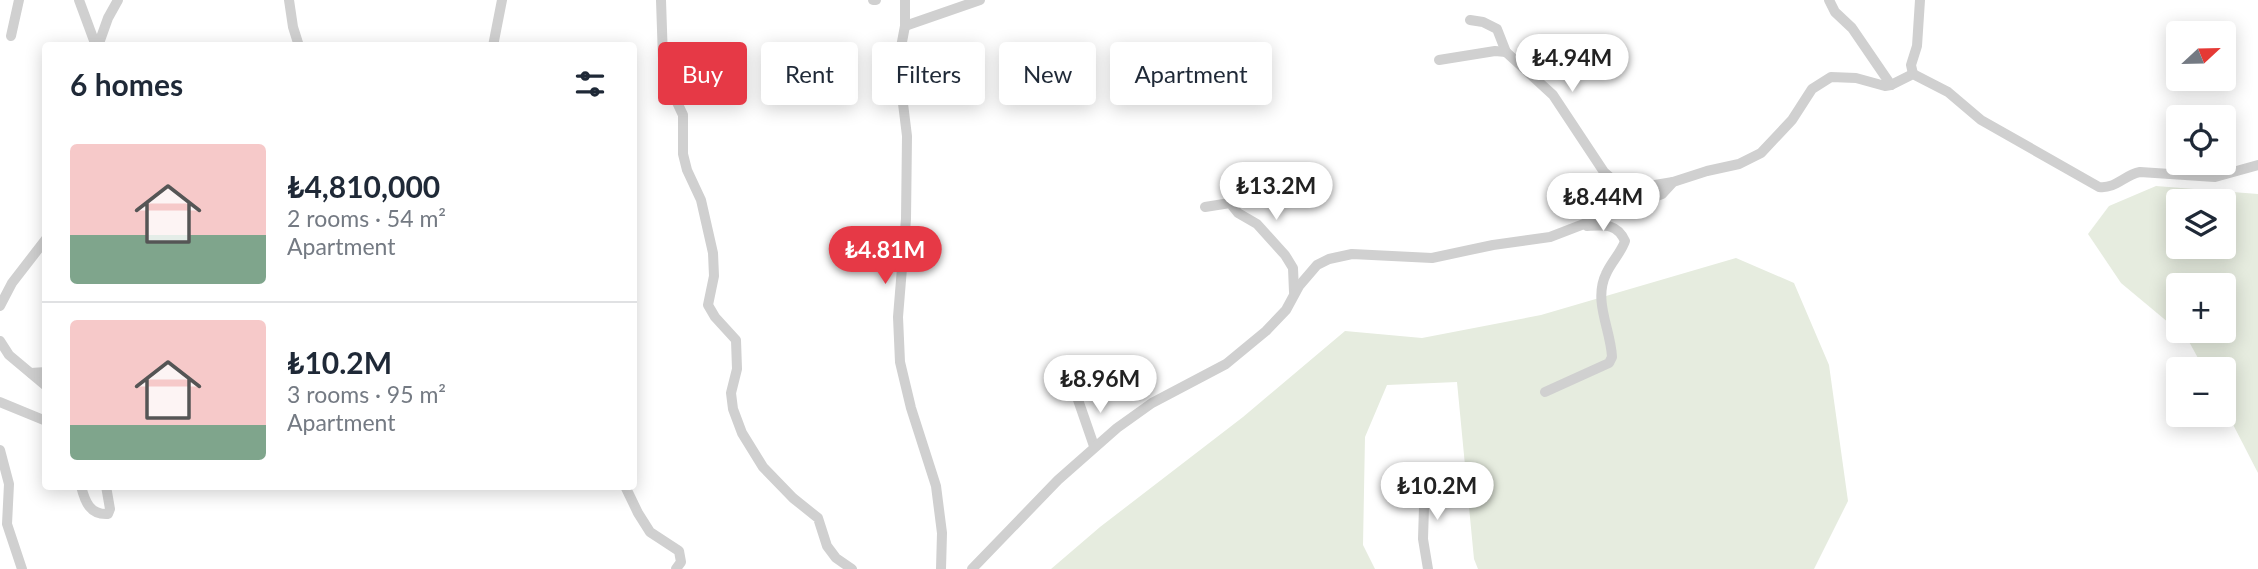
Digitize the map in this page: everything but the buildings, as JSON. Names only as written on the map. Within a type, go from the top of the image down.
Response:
[{"type":"street","points":[[11,36],[19,0]]},
{"type":"street","points":[[79,0],[95,42]]},
{"type":"street","points":[[99,42],[118,0]]},
{"type":"street","points":[[289,0],[298,42]]},
{"type":"street","points":[[494,42],[502,0]]},
{"type":"street","points":[[661,0],[666,79],[683,115],[683,154],[687,170],[701,200],[713,253],[709,305],[715,317],[736,340],[737,369],[731,393],[733,410],[742,433],[763,467],[793,498],[818,518],[827,546],[836,558],[852,569]]},
{"type":"street","points":[[905,0],[905,26],[898,63],[907,136],[906,219],[898,317],[900,362],[911,408],[936,486],[942,533],[941,569]]},
{"type":"street","points":[[905,26],[980,0]]},
{"type":"street","points":[[1829,0],[1835,12],[1852,28],[1891,85]]},
{"type":"street","points":[[1913,74],[1911,65],[1917,46],[1920,0]]},
{"type":"street","points":[[1470,20],[1483,22],[1497,29],[1506,52],[1553,95],[1604,172],[1620,186],[1637,188],[1673,182],[1739,164],[1761,153],[1792,120],[1812,89],[1831,77],[1856,78],[1885,86],[1913,74]]},
{"type":"street","points":[[1439,60],[1495,51],[1506,52]]},
{"type":"street","points":[[1913,74],[1948,92],[1981,120],[2099,187],[2114,186],[2129,175],[2140,172],[2215,177],[2258,165]]},
{"type":"street","points":[[972,569],[1094,446],[1152,403],[1226,364],[1266,331],[1294,299],[1299,286],[1317,265],[1352,254],[1432,258],[1493,245],[1550,237],[1662,194],[1673,182]]},
{"type":"street","points":[[1205,206],[1230,203],[1238,213],[1257,224],[1293,268],[1294,299]]},
{"type":"street","points":[[1545,391],[1609,363],[1612,357],[1601,290],[1605,275],[1625,240],[1618,229],[1608,225],[1579,227]]},
{"type":"street","points":[[0,306],[12,283],[42,244]]},
{"type":"street","points":[[0,341],[9,355],[42,383]]},
{"type":"street","points":[[31,373],[42,372]]},
{"type":"street","points":[[1076,394],[1094,446]]},
{"type":"street","points":[[0,402],[42,419]]},
{"type":"street","points":[[0,450],[9,484],[7,524],[22,569]]},
{"type":"street","points":[[1423,472],[1419,486],[1424,507],[1423,539],[1428,569]]},
{"type":"street","points":[[82,490],[92,511],[107,514],[110,509],[107,490]]},
{"type":"street","points":[[627,490],[650,532],[679,551],[681,562],[676,569]]},
{"type":"shaded area","points":[[2156,186],[2194,189],[2166,189],[2166,259],[2236,259],[2236,192],[2258,194],[2258,473],[2234,427],[2236,357],[2197,357],[2190,343],[2236,343],[2236,273],[2166,273],[2166,320],[2121,283],[2088,234],[2109,206]]},
{"type":"shaded area","points":[[1736,258],[1794,283],[1829,365],[1848,501],[1814,569],[1478,569],[1474,559],[1457,382],[1387,385],[1365,437],[1363,545],[1375,569],[1051,569],[1100,527],[1243,417],[1345,331],[1422,338],[1541,315]]}]
